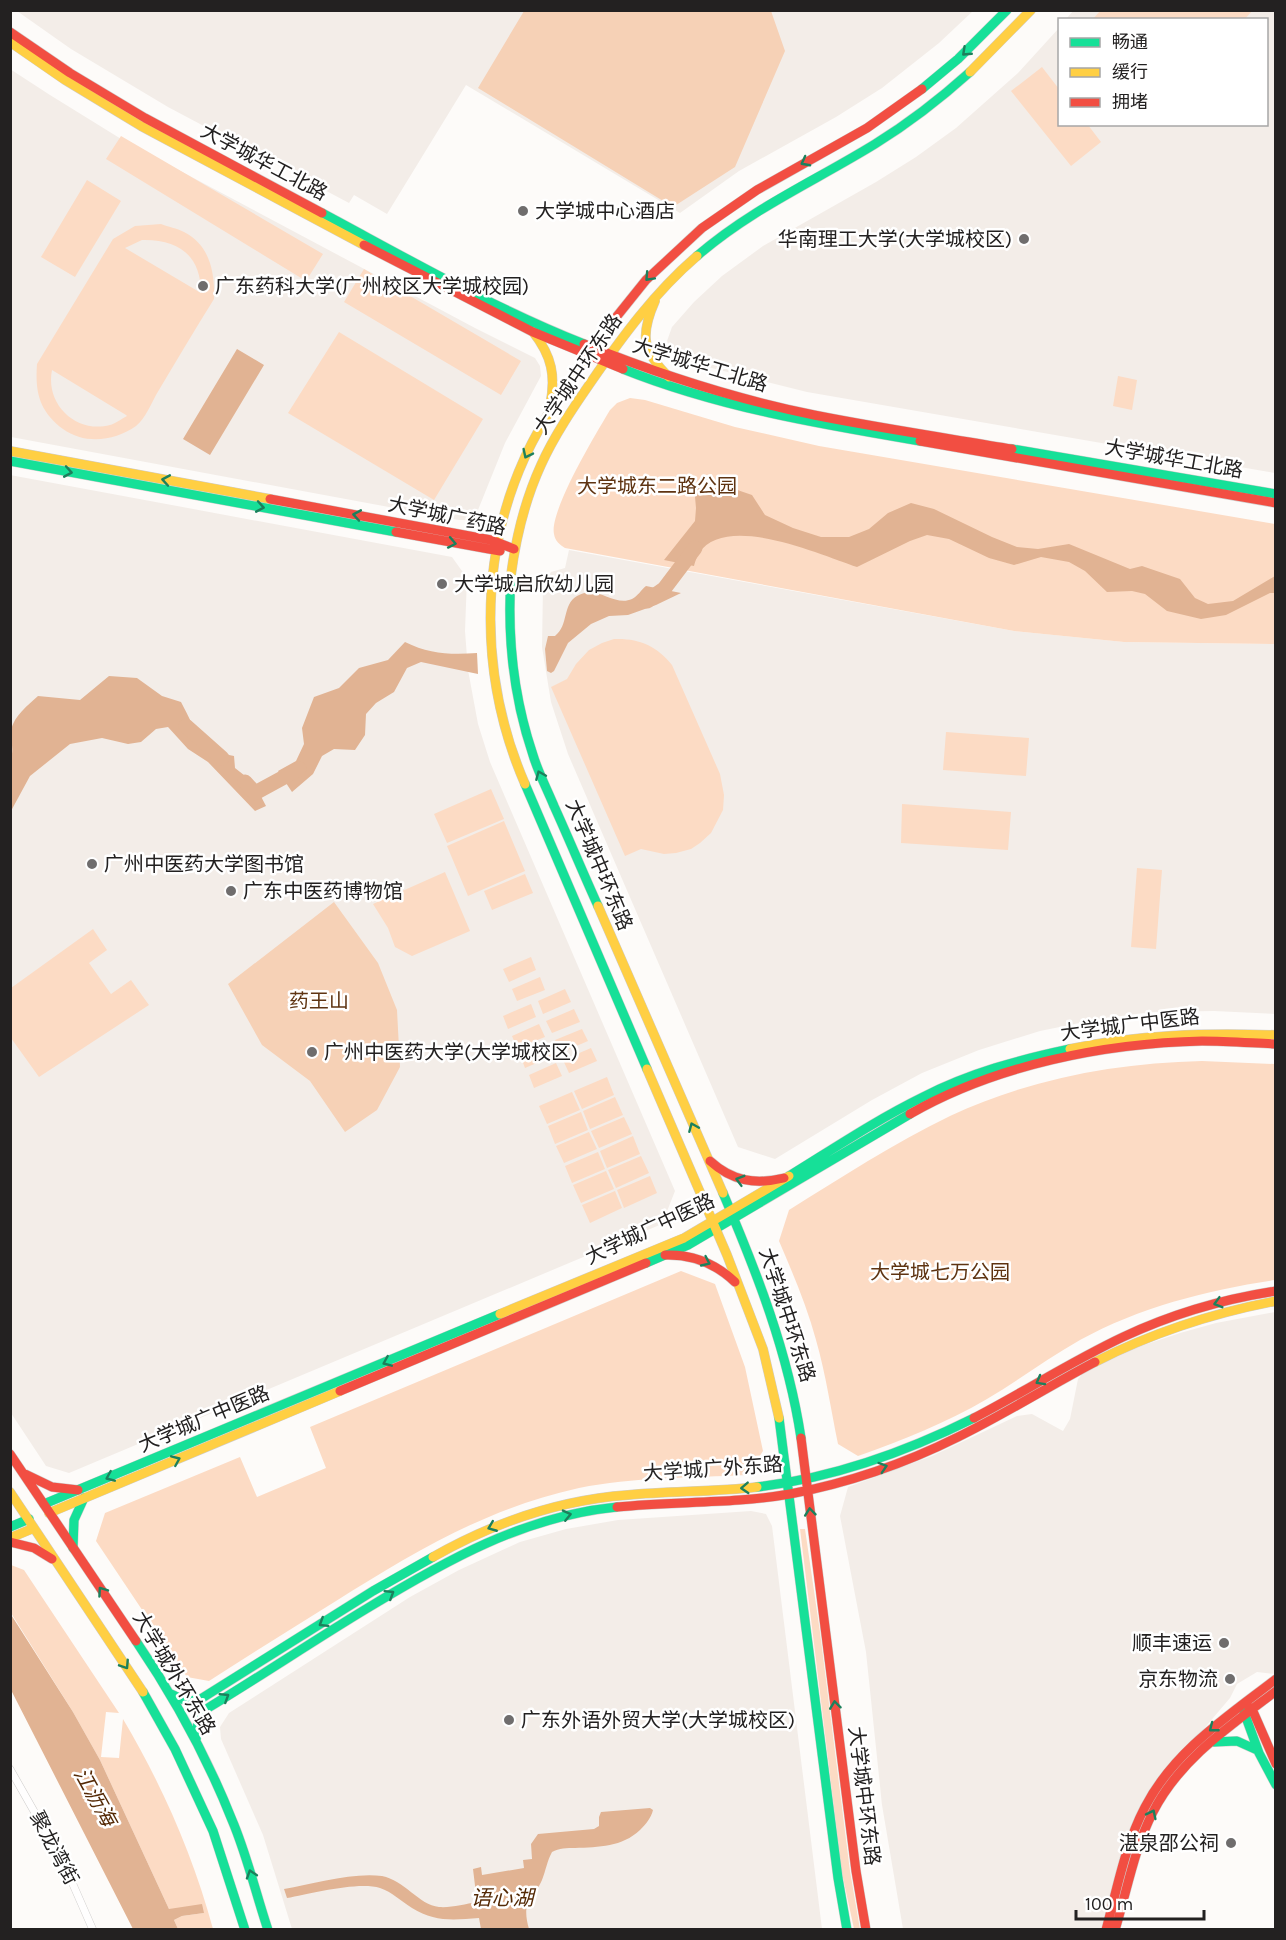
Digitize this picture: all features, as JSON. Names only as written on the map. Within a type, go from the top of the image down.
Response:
[{"type":"main road","name":"大学城中环东路","points":[[847,1929],[838,1878],[790,1494],[778,1413],[768,1367],[740,1287],[517,766],[500,708],[492,662],[490,609],[497,546],[518,475],[549,414],[619,311],[679,247],[709,222],[759,188],[856,134],[907,101],[956,61],[1007,10]]},
{"type":"main road","name":"大学城中环东路","points":[[866,1929],[856,1871],[807,1479],[797,1410],[782,1345],[759,1279],[528,742],[516,698],[508,638],[508,600],[514,549],[527,503],[543,461],[564,423],[607,359],[660,291],[698,254],[751,214],[874,144],[924,110],[981,63],[1030,10]]},
{"type":"main road","name":"大学城华工北路","points":[[10,32],[70,73],[160,127],[490,303],[589,352]]},
{"type":"main road","name":"大学城华工北路","points":[[10,42],[65,80],[141,126],[460,296],[533,332],[715,399],[813,423],[1275,503]]},
{"type":"main road","points":[[660,291],[646,324],[645,343],[653,361],[669,376]]},
{"type":"main road","points":[[533,332],[548,351],[554,368],[549,414]]},
{"type":"main road","name":"大学城华工北路","points":[[607,359],[732,395],[833,418],[1275,494]]},
{"type":"main road","name":"大学城广药路","points":[[10,451],[497,546]]},
{"type":"main road","name":"大学城广药路","points":[[10,461],[514,549]]},
{"type":"main road","name":"大学城广中医路","points":[[732,1215],[784,1178],[922,1097],[1013,1061],[1083,1045],[1141,1037],[1204,1033],[1275,1035]]},
{"type":"main road","name":"大学城广中医路","points":[[81,1494],[665,1256],[732,1215],[925,1105],[1006,1072],[1084,1054],[1142,1046],[1204,1041],[1275,1044]]},
{"type":"main road","points":[[704,1154],[719,1170],[739,1180],[762,1183],[784,1178]]},
{"type":"main road","name":"大学城广中医路","points":[[46,1509],[714,1226]]},
{"type":"main road","points":[[665,1256],[689,1256],[705,1260],[720,1269],[740,1287]]},
{"type":"main road","name":"大学城广外东路","points":[[169,1693],[186,1701],[199,1700],[419,1564],[463,1540],[508,1520],[556,1506],[599,1497],[649,1492],[751,1488],[807,1479],[876,1459],[932,1439],[1105,1346],[1159,1323],[1227,1300],[1275,1291]]},
{"type":"main road","name":"大学城广外东路","points":[[196,1743],[198,1721],[208,1708],[409,1583],[489,1540],[534,1524],[601,1508],[650,1503],[752,1499],[808,1490],[889,1465],[957,1438],[1102,1358],[1156,1334],[1204,1317],[1275,1301]]},
{"type":"main road","name":"大学城外环东路","points":[[10,1454],[169,1693],[233,1821],[268,1929]]},
{"type":"main road","points":[[22,1471],[35,1480],[52,1487],[81,1494],[73,1525],[74,1551]]},
{"type":"main road","name":"大学城外环东路","points":[[10,1492],[142,1690],[175,1749],[213,1831],[245,1929]]},
{"type":"main road","points":[[10,1527],[28,1520]]},
{"type":"main road","points":[[10,1538],[34,1528]]},
{"type":"main road","points":[[10,1542],[34,1548],[58,1563]]},
{"type":"main road","points":[[1115,1929],[1143,1834],[1153,1810],[1176,1776],[1209,1744],[1244,1716],[1248,1707],[1275,1679]]},
{"type":"main road","points":[[1106,1929],[1134,1831],[1154,1790],[1190,1748],[1275,1691]]},
{"type":"main road","points":[[1248,1707],[1275,1764]]},
{"type":"main road","points":[[1244,1716],[1275,1785]]},
{"type":"main road","points":[[1209,1744],[1222,1740],[1238,1741],[1253,1747],[1259,1753]]},
{"type":"street","name":"聚龙湾街","points":[[10,1770],[60,1855],[93,1929]]},
{"type":"shaded area","name":"华南理工大学(大学城校区)","points":[[1074,10],[1275,11],[1275,473],[807,392],[704,366],[672,353],[667,341],[672,327],[722,276],[763,246],[876,182],[956,128],[1018,73],[1058,29],[1058,126],[1268,126],[1268,18],[1067,18]]},
{"type":"shaded area","points":[[17,11],[973,11],[939,43],[882,88],[836,117],[739,171],[680,213],[466,85],[387,214],[354,195],[349,203],[168,107],[71,49]]},
{"type":"shaded area","name":"广东药科大学(广州校区大学城校园)","points":[[10,69],[126,142],[535,358],[540,366],[541,376],[505,443],[476,515],[466,520],[459,520],[11,437]]},
{"type":"shaded area","name":"广州中医药大学(大学城校区)","points":[[10,475],[452,557],[467,578],[465,631],[468,670],[478,724],[490,762],[675,1191],[662,1224],[69,1473],[46,1466],[11,1413]]},
{"type":"shaded area","points":[[569,550],[1014,631],[1124,642],[1275,644],[1275,1014],[1214,1011],[1151,1012],[1099,1019],[1040,1031],[979,1050],[922,1073],[872,1100],[775,1159],[738,1147],[568,754],[551,702],[542,647],[543,586],[551,572],[565,568]]},
{"type":"shaded area","points":[[1275,1312],[1275,1674],[1257,1672],[1237,1684],[1230,1698],[1152,1790],[1102,1929],[903,1929],[882,1805],[866,1652],[840,1516],[848,1487],[932,1456],[1017,1416],[1032,1414],[1063,1431],[1070,1419],[1078,1379],[1085,1371],[1141,1346],[1180,1333],[1216,1323]]},
{"type":"shaded area","name":"广东外语外贸大学(大学城校区)","points":[[751,1511],[766,1514],[772,1526],[822,1929],[292,1929],[263,1835],[221,1739],[220,1727],[229,1713],[410,1597],[459,1570],[520,1542],[566,1529],[618,1520]]},
{"type":"green space","points":[[1100,10],[1252,11],[1246,18],[1094,18]]},
{"type":"green space","points":[[524,11],[771,11],[785,51],[735,167],[673,207],[478,88]]},
{"type":"green space","points":[[1042,67],[1058,88],[1058,126],[1089,126],[1101,142],[1071,166],[1011,91]]},
{"type":"green space","points":[[121,136],[323,254],[306,281],[106,159]]},
{"type":"green space","points":[[87,180],[121,201],[75,277],[41,257]]},
{"type":"green space","points":[[161,224],[181,231],[200,244],[212,270],[214,299],[139,423],[128,431],[109,438],[81,437],[63,429],[44,408],[38,392],[37,364],[113,239],[135,226]],"holes":[[[142,240],[166,243],[185,252],[197,269],[201,293],[125,248]],[[52,370],[126,415],[127,416],[112,424],[97,427],[75,421],[58,405],[53,394]]]},
{"type":"green space","points":[[364,269],[521,361],[501,395],[344,302]]},
{"type":"green space","points":[[339,332],[483,419],[434,500],[288,413]]},
{"type":"green space","points":[[1118,376],[1137,380],[1132,410],[1113,406]]},
{"type":"green space","name":"大学城东二路公园","points":[[630,398],[645,400],[735,427],[819,446],[1275,524],[1275,644],[1124,642],[1014,631],[565,548],[555,539],[554,523],[566,490],[610,410],[617,403]]},
{"type":"green space","points":[[614,639],[647,644],[672,665],[720,774],[724,795],[723,810],[711,833],[691,849],[664,854],[641,849],[625,856],[551,687],[567,679],[576,664],[589,650]]},
{"type":"green space","points":[[946,732],[1029,738],[1026,776],[943,770]]},
{"type":"green space","points":[[491,789],[504,819],[447,843],[434,814]]},
{"type":"green space","points":[[902,804],[1011,812],[1008,850],[901,843]]},
{"type":"green space","points":[[504,821],[525,871],[468,896],[447,846]]},
{"type":"green space","points":[[1137,868],[1162,870],[1156,949],[1131,947]]},
{"type":"green space","points":[[445,872],[470,931],[412,956],[395,947],[388,928],[373,904]]},
{"type":"green space","points":[[525,874],[533,893],[492,910],[484,891]]},
{"type":"green space","name":"药王山","points":[[334,902],[378,963],[397,1010],[400,1067],[377,1110],[345,1132],[310,1081],[262,1045],[228,984]]},
{"type":"green space","points":[[93,929],[107,950],[89,963],[111,994],[131,980],[149,1005],[39,1077],[11,1038],[11,988]]},
{"type":"green space","points":[[531,957],[536,970],[509,982],[503,969]]},
{"type":"green space","points":[[540,977],[545,990],[517,1001],[512,989]]},
{"type":"green space","points":[[565,989],[571,1002],[543,1014],[538,1001]]},
{"type":"green space","points":[[531,1004],[536,1017],[508,1029],[503,1016]]},
{"type":"green space","points":[[574,1009],[580,1022],[552,1033],[546,1021]]},
{"type":"green space","points":[[539,1024],[545,1037],[517,1048],[512,1036]]},
{"type":"green space","points":[[582,1029],[588,1041],[560,1053],[555,1040]]},
{"type":"green space","points":[[548,1044],[553,1056],[525,1068],[520,1055]]},
{"type":"green space","points":[[591,1048],[597,1061],[569,1073],[563,1060]]},
{"type":"green space","name":"大学城七万公园","points":[[1202,1061],[1275,1064],[1275,1280],[1175,1301],[1126,1318],[1056,1354],[972,1408],[891,1444],[858,1456],[838,1444],[823,1366],[812,1327],[779,1241],[789,1210],[929,1126],[1010,1092],[1073,1075],[1137,1065]]},
{"type":"green space","points":[[556,1063],[562,1076],[534,1088],[529,1075]]},
{"type":"green space","points":[[607,1077],[614,1095],[582,1109],[574,1091]]},
{"type":"green space","points":[[572,1092],[580,1110],[547,1124],[539,1106]]},
{"type":"green space","points":[[615,1097],[623,1115],[590,1129],[583,1111]]},
{"type":"green space","points":[[581,1112],[588,1130],[555,1144],[548,1126]]},
{"type":"green space","points":[[624,1117],[632,1134],[599,1148],[591,1131]]},
{"type":"green space","points":[[589,1132],[597,1149],[564,1163],[556,1146]]},
{"type":"green space","points":[[633,1136],[640,1154],[607,1168],[600,1151]]},
{"type":"green space","points":[[598,1152],[605,1169],[572,1183],[565,1166]]},
{"type":"green space","points":[[641,1156],[649,1173],[616,1188],[608,1170]]},
{"type":"green space","points":[[606,1171],[614,1189],[581,1203],[573,1185]]},
{"type":"green space","points":[[650,1176],[657,1193],[624,1208],[617,1190]]},
{"type":"green space","points":[[615,1191],[622,1208],[590,1223],[582,1205]]},
{"type":"green space","points":[[681,1271],[715,1284],[745,1367],[763,1451],[747,1475],[599,1484],[513,1507],[452,1534],[394,1565],[209,1681],[187,1677],[96,1541],[105,1513],[240,1457],[257,1497],[326,1468],[310,1427]]},
{"type":"green space","points":[[800,1529],[805,1529],[850,1871],[860,1929],[854,1929],[842,1873]]},
{"type":"green space","points":[[11,1565],[24,1570],[119,1713],[106,1712],[101,1757],[119,1758],[123,1719],[151,1769],[186,1847],[213,1929],[178,1929],[174,1920],[182,1916],[204,1913],[169,1909],[100,1760],[11,1613]]},
{"type":"water","points":[[237,349],[264,365],[210,455],[183,439]]},
{"type":"water","points":[[711,481],[752,495],[765,515],[793,528],[821,537],[849,537],[869,529],[888,513],[911,503],[934,509],[1017,547],[1038,549],[1069,544],[1130,569],[1142,566],[1180,579],[1195,598],[1208,604],[1233,601],[1275,576],[1275,593],[1270,593],[1226,615],[1201,619],[1167,611],[1145,594],[1132,591],[1107,592],[1085,571],[1069,562],[1041,557],[1014,565],[989,558],[949,539],[927,535],[857,567],[798,546],[751,536],[730,536],[712,541],[699,553],[694,566],[664,560],[695,521],[694,486]]},
{"type":"water","points":[[646,586],[681,593],[628,615],[609,616],[591,624],[568,643],[554,671],[551,673],[547,671],[545,649],[548,636],[555,636],[559,631],[572,600],[584,593],[592,593],[625,601],[634,598]]},
{"type":"water","points":[[405,642],[440,653],[477,653],[478,674],[421,662],[407,668],[394,692],[376,703],[366,714],[365,735],[355,750],[334,749],[322,756],[313,774],[292,792],[278,771],[296,761],[304,744],[302,728],[314,697],[339,688],[359,668],[388,660]]},
{"type":"water","points":[[109,676],[137,678],[162,696],[181,702],[200,737],[213,749],[234,756],[235,768],[254,783],[266,806],[255,811],[208,762],[188,749],[168,727],[156,729],[141,742],[128,744],[102,738],[70,744],[30,776],[11,811],[11,730],[18,715],[38,696],[80,700]]},
{"type":"water","name":"江沥海","points":[[10,1613],[73,1712],[100,1760],[169,1909],[202,1904],[204,1913],[182,1916],[174,1920],[178,1929],[133,1929],[11,1690]]},
{"type":"water","name":"语心湖","points":[[650,1808],[653,1810],[646,1823],[626,1840],[610,1845],[563,1848],[552,1852],[542,1880],[527,1907],[529,1929],[481,1929],[479,1918],[452,1919],[428,1916],[389,1892],[371,1886],[347,1887],[287,1898],[284,1889],[346,1877],[371,1875],[390,1878],[425,1902],[439,1907],[477,1902],[473,1869],[481,1867],[482,1875],[524,1868],[523,1860],[532,1859],[531,1844],[538,1834],[594,1829],[599,1826],[601,1812]]},
{"type":"waterway","points":[[647,601],[664,589],[695,548]]},
{"type":"waterway","points":[[186,726],[222,758]]},
{"type":"waterway","points":[[245,782],[255,793],[299,769]]},
{"type":"traffic: fast","points":[[922,89],[958,59],[1007,10]]},
{"type":"traffic: fast","points":[[697,256],[761,210],[900,128],[970,72]]},
{"type":"traffic: fast","points":[[322,213],[484,299],[584,344]]},
{"type":"traffic: fast","points":[[623,369],[695,394],[769,413],[920,441]]},
{"type":"traffic: fast","points":[[1012,449],[1276,494]]},
{"type":"traffic: fast","points":[[10,461],[396,532]]},
{"type":"traffic: fast","points":[[511,575],[510,621],[513,666],[526,733],[540,774],[598,906]]},
{"type":"traffic: fast","points":[[525,784],[647,1069]]},
{"type":"traffic: fast","points":[[789,1176],[888,1115],[941,1088],[995,1068],[1070,1049]]},
{"type":"traffic: fast","points":[[646,1263],[688,1245],[910,1114]]},
{"type":"traffic: fast","points":[[723,1193],[748,1253],[780,1344],[801,1438]]},
{"type":"traffic: fast","points":[[44,1504],[500,1314]]},
{"type":"traffic: fast","points":[[779,1418],[838,1878],[847,1930]]},
{"type":"traffic: fast","points":[[757,1487],[813,1477],[868,1462],[922,1442],[974,1418]]},
{"type":"traffic: fast","points":[[73,1548],[74,1520],[84,1498]]},
{"type":"traffic: fast","points":[[196,1740],[198,1721],[208,1708],[425,1574],[486,1543],[518,1531],[550,1520],[617,1507]]},
{"type":"traffic: fast","points":[[10,1527],[29,1519]]},
{"type":"traffic: fast","points":[[169,1693],[186,1701],[199,1700],[373,1591],[433,1557]]},
{"type":"traffic: fast","points":[[136,1641],[164,1684],[212,1773],[242,1847],[268,1930]]},
{"type":"traffic: fast","points":[[143,1692],[175,1749],[213,1831],[245,1930]]},
{"type":"traffic: fast","points":[[1244,1712],[1259,1753],[1276,1785]]},
{"type":"traffic: fast","points":[[1214,1742],[1237,1741],[1257,1750]]},
{"type":"traffic: slow","points":[[970,72],[1031,10]]},
{"type":"traffic: slow","points":[[10,42],[65,80],[141,126],[364,245]]},
{"type":"traffic: slow","points":[[511,575],[518,533],[526,505],[535,478],[558,433],[627,332],[653,300],[697,256]]},
{"type":"traffic: slow","points":[[655,301],[647,324],[646,342],[653,359],[669,377]]},
{"type":"traffic: slow","points":[[533,332],[545,349],[551,367],[553,385],[550,406]]},
{"type":"traffic: slow","points":[[525,784],[510,744],[499,704],[490,620],[492,578],[499,537],[510,496],[525,457],[558,398],[597,341]]},
{"type":"traffic: slow","points":[[10,451],[270,499]]},
{"type":"traffic: slow","points":[[598,906],[723,1193]]},
{"type":"traffic: slow","points":[[1070,1049],[1147,1037],[1224,1034],[1276,1035]]},
{"type":"traffic: slow","points":[[647,1069],[727,1255],[763,1349],[779,1418]]},
{"type":"traffic: slow","points":[[500,1314],[684,1238],[789,1176]]},
{"type":"traffic: slow","points":[[1095,1362],[1183,1325],[1276,1301]]},
{"type":"traffic: slow","points":[[49,1513],[340,1391]]},
{"type":"traffic: slow","points":[[433,1557],[503,1524],[577,1502],[628,1495],[757,1487]]},
{"type":"traffic: slow","points":[[10,1492],[143,1692]]},
{"type":"traffic: slow","points":[[10,1538],[34,1528]]},
{"type":"traffic: jam","points":[[10,32],[70,73],[145,118],[322,213]]},
{"type":"traffic: jam","points":[[597,341],[646,280],[702,228],[757,190],[867,128],[922,89]]},
{"type":"traffic: jam","points":[[364,245],[533,332],[623,369]]},
{"type":"traffic: jam","points":[[584,344],[697,385],[784,409],[1012,449]]},
{"type":"traffic: jam","points":[[920,441],[1276,503]]},
{"type":"traffic: jam","points":[[270,499],[491,540],[514,549]]},
{"type":"traffic: jam","points":[[396,532],[500,551]]},
{"type":"traffic: jam","points":[[910,1114],[978,1082],[1014,1070],[1089,1052],[1127,1046],[1202,1041],[1276,1044]]},
{"type":"traffic: jam","points":[[710,1161],[718,1168],[744,1180],[763,1181],[784,1178]]},
{"type":"traffic: jam","points":[[665,1255],[685,1256],[703,1261],[720,1270],[735,1282]]},
{"type":"traffic: jam","points":[[340,1391],[646,1263]]},
{"type":"traffic: jam","points":[[974,1418],[1085,1356],[1160,1321],[1198,1308],[1276,1291]]},
{"type":"traffic: jam","points":[[617,1507],[769,1497],[855,1478],[897,1464],[958,1437],[1095,1362]]},
{"type":"traffic: jam","points":[[801,1438],[856,1871],[866,1930]]},
{"type":"traffic: jam","points":[[10,1454],[136,1641]]},
{"type":"traffic: jam","points":[[25,1474],[52,1487],[78,1490]]},
{"type":"traffic: jam","points":[[10,1542],[34,1548],[52,1559]]},
{"type":"traffic: jam","points":[[1106,1930],[1132,1836],[1157,1787],[1203,1736],[1276,1679]]},
{"type":"traffic: jam","points":[[1115,1930],[1131,1870],[1146,1826],[1164,1793],[1207,1745],[1276,1691]]},
{"type":"traffic: jam","points":[[1249,1707],[1252,1709],[1276,1764]]},
{"type":"place","name":"大学城中心酒店","points":[[523,211]]},
{"type":"place","name":"华南理工大学(大学城校区)","points":[[1024,239]]},
{"type":"place","name":"广东药科大学(广州校区大学城校园)","points":[[203,286]]},
{"type":"place","name":"大学城启欣幼儿园","points":[[442,584]]},
{"type":"place","name":"广州中医药大学图书馆","points":[[92,864]]},
{"type":"place","name":"广东中医药博物馆","points":[[231,891]]},
{"type":"place","name":"广州中医药大学(大学城校区)","points":[[312,1052]]},
{"type":"place","name":"顺丰速运","points":[[1224,1643]]},
{"type":"place","name":"京东物流","points":[[1230,1679]]},
{"type":"place","name":"广东外语外贸大学(大学城校区)","points":[[509,1720]]},
{"type":"place","name":"湛泉邵公祠","points":[[1231,1843]]}]
